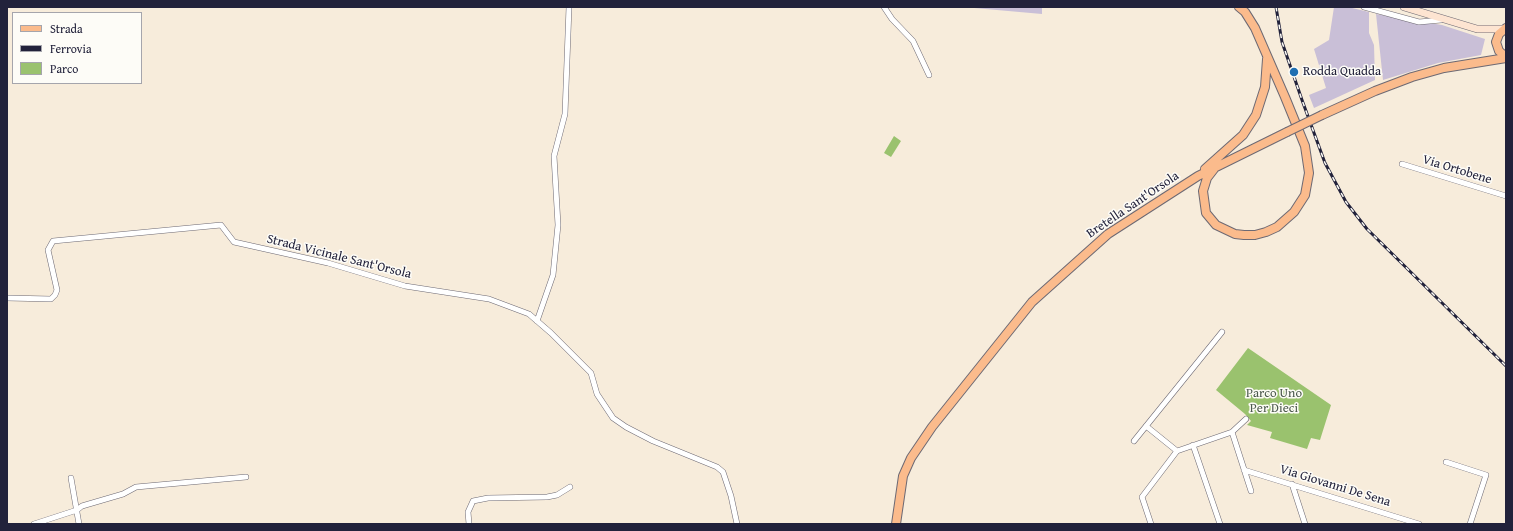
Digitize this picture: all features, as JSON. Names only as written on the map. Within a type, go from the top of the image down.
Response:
[{"type":"main road","points":[[1215,167],[1204,185],[1204,205],[1210,220],[1225,230],[1235,234],[1255,235],[1277,227],[1294,212],[1305,195],[1309,172],[1308,156],[1253,24],[1245,12],[1239,7]]},
{"type":"main road","points":[[1404,7],[1442,20],[1477,29],[1505,29]]},
{"type":"main road","points":[[1505,29],[1497,39],[1499,51],[1506,58]]},
{"type":"main road","name":"Bretella Sant'Orsola","points":[[1485,61],[1499,51]]},
{"type":"main road","points":[[1198,176],[1243,135],[1256,115],[1265,87],[1267,56]]},
{"type":"main road","name":"Bretella Sant'Orsola","points":[[896,524],[903,476],[911,458],[927,433],[1013,323],[1032,302],[1108,234],[1198,176],[1322,115],[1375,91],[1412,77],[1444,68],[1506,58]]},
{"type":"street","points":[[537,321],[553,275],[558,225],[554,156],[565,114],[569,7]]},
{"type":"street","points":[[884,7],[892,19],[913,41],[929,75]]},
{"type":"street","points":[[1364,7],[1419,22],[1442,20]]},
{"type":"street","name":"Via Ortobene","points":[[1402,164],[1506,196]]},
{"type":"street","name":"Strada Vicinale Sant'Orsola","points":[[7,298],[51,299],[55,295],[56,290],[48,250],[53,241],[221,225],[234,242],[328,263],[405,286],[489,299],[529,314],[537,321],[591,373],[597,394],[614,418],[626,427],[653,441],[717,467],[723,472],[731,496],[737,524]]},
{"type":"street","points":[[1134,441],[1222,332]]},
{"type":"street","points":[[1151,524],[1142,497],[1177,451],[1232,432],[1246,419]]},
{"type":"street","points":[[1146,426],[1177,451]]},
{"type":"street","points":[[1232,432],[1251,491]]},
{"type":"street","points":[[1193,445],[1220,524]]},
{"type":"street","points":[[1446,462],[1486,475],[1470,524]]},
{"type":"street","name":"Via Giovanni De Sena","points":[[1244,470],[1419,524]]},
{"type":"street","points":[[34,524],[77,510],[82,506],[124,494],[136,487],[246,477]]},
{"type":"street","points":[[71,478],[79,524]]},
{"type":"street","points":[[1292,484],[1305,524]]},
{"type":"street","points":[[468,524],[468,512],[472,501],[488,498],[547,497],[557,495],[570,487]]},
{"type":"shaded area","points":[[963,7],[1042,7],[1042,14]]},
{"type":"shaded area","points":[[1334,7],[1348,7],[1369,12],[1369,33],[1374,45],[1375,80],[1314,108],[1309,95],[1326,88],[1314,49],[1329,40]]},
{"type":"shaded area","points":[[1376,14],[1442,25],[1485,39],[1481,55],[1438,63],[1383,80]]},
{"type":"green space","points":[[894,136],[901,141],[891,157],[884,153]]},
{"type":"green space","name":"Parco Uno Per Dieci","points":[[1248,348],[1331,405],[1320,440],[1311,438],[1307,449],[1270,438],[1272,432],[1247,425],[1251,421],[1245,414],[1216,390]]},
{"type":"railway","points":[[1276,7],[1282,42],[1302,100],[1325,163],[1346,202],[1367,229],[1506,366]]},
{"type":"place","name":"Rodda Quadda","points":[[1294,72]]}]
